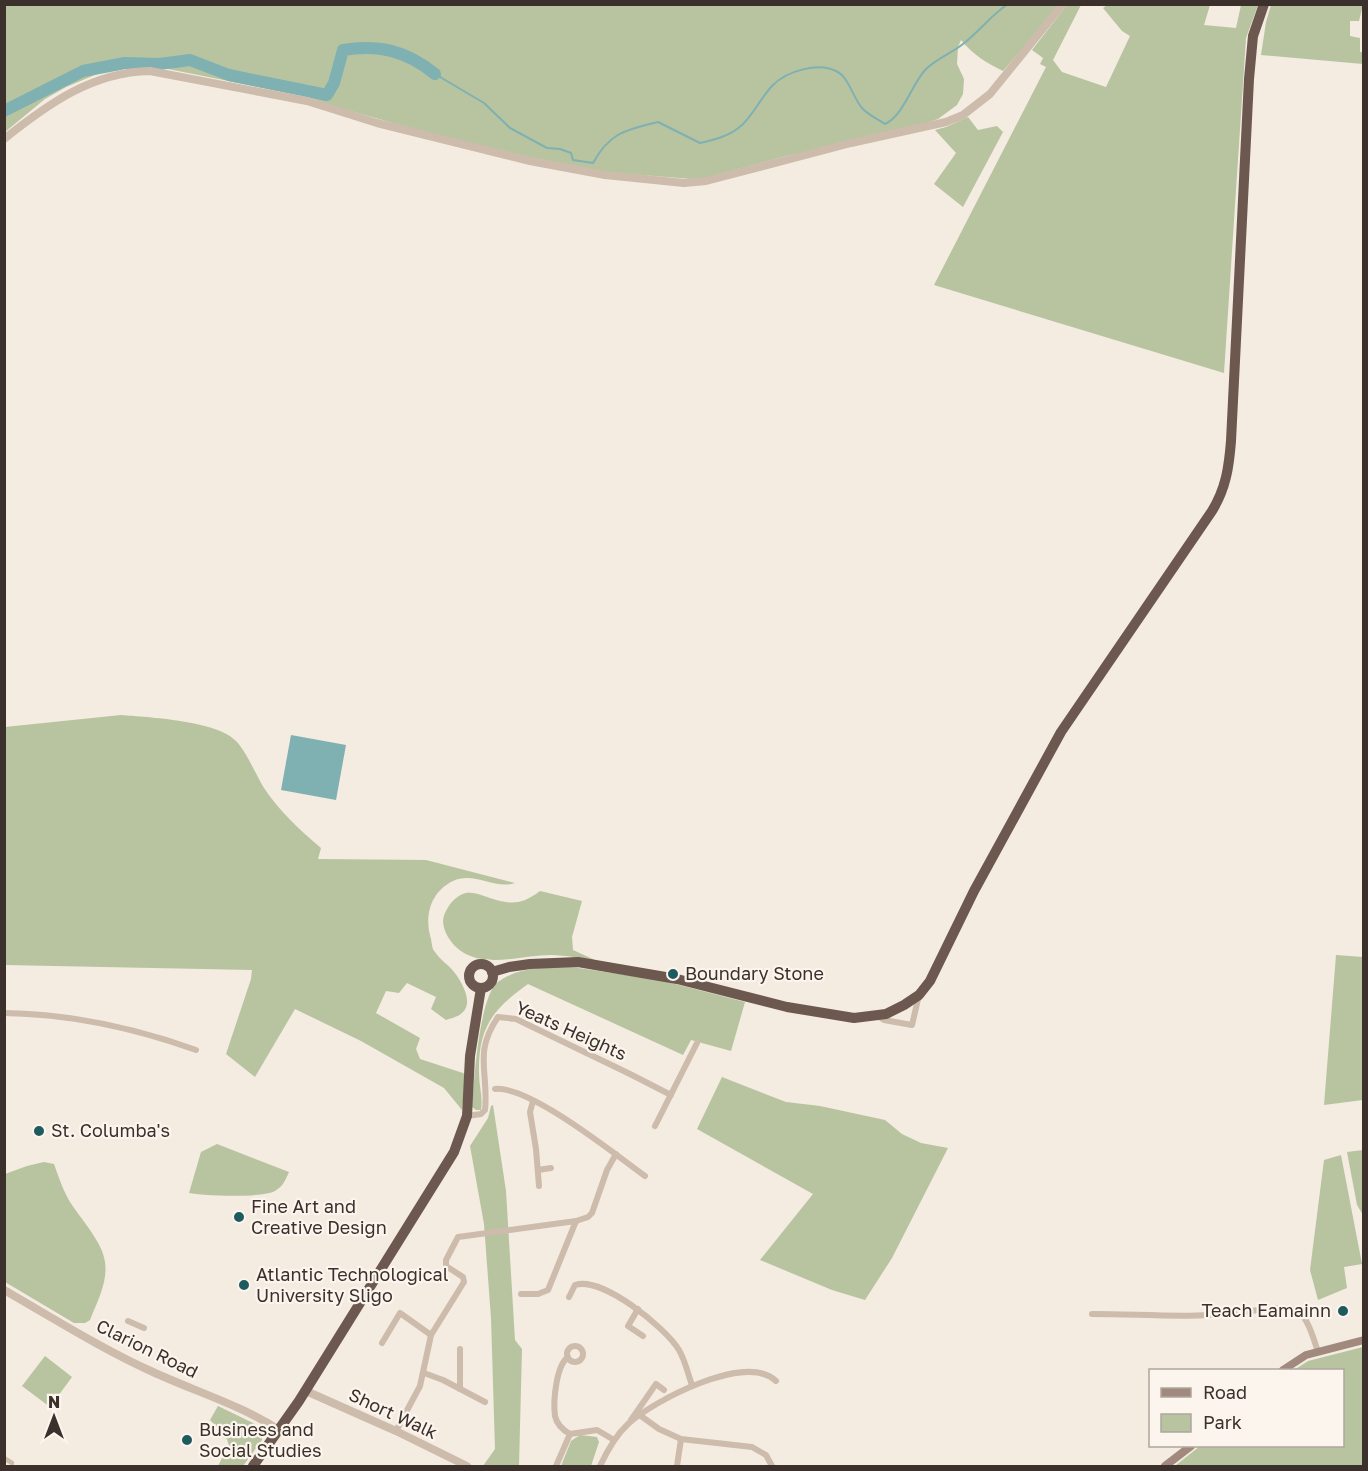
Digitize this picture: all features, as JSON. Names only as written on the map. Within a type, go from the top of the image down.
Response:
[{"type":"highway","points":[[492,972],[530,964],[578,962],[685,980],[752,999],[806,1011],[854,1018],[877,1016],[904,1005],[919,995],[930,981],[974,891],[1061,732],[1224,490],[1230,462],[1250,68],[1253,36],[1264,4]]},
{"type":"highway","points":[[482,964],[492,972],[490,983],[481,988],[473,986],[469,980],[471,968],[482,964]]},
{"type":"highway","points":[[253,1467],[306,1391],[454,1152],[467,1116],[471,1056],[481,988]]},
{"type":"main road","points":[[1286,1369],[1306,1355],[1364,1340]]},
{"type":"main road","points":[[1165,1467],[1190,1447]]},
{"type":"street","points":[[4,139],[42,109],[67,93],[130,71],[150,71],[307,100],[377,123],[530,161],[605,175],[684,183],[706,181],[851,142],[946,122],[963,115],[990,94],[1063,4]]},
{"type":"street","points":[[877,1016],[884,1020],[912,1025],[919,995]]},
{"type":"street","points":[[4,1013],[41,1014],[81,1019],[196,1050]]},
{"type":"street","name":"Yeats Heights","points":[[467,1116],[475,1116],[485,1110],[484,1042],[491,1027],[501,1016],[516,1019],[671,1095]]},
{"type":"street","points":[[655,1126],[697,1043]]},
{"type":"street","points":[[495,1089],[504,1088],[579,1127],[645,1176]]},
{"type":"street","points":[[532,1101],[530,1112],[539,1186]]},
{"type":"street","points":[[396,1431],[420,1386],[431,1335],[464,1282],[463,1277],[446,1266],[446,1260],[458,1237],[517,1227],[576,1221],[588,1216],[592,1212],[607,1170],[616,1154]]},
{"type":"street","points":[[538,1170],[551,1168]]},
{"type":"street","points":[[521,1294],[548,1290],[576,1221]]},
{"type":"street","points":[[569,1297],[575,1285],[582,1282],[589,1283],[638,1309],[664,1330],[680,1351],[692,1385]]},
{"type":"street","name":"Clarion Road","points":[[4,1290],[114,1353],[279,1430]]},
{"type":"street","points":[[1092,1314],[1210,1316],[1275,1308],[1294,1310],[1299,1312],[1304,1320],[1318,1352]]},
{"type":"street","points":[[638,1309],[628,1326],[643,1336]]},
{"type":"street","points":[[382,1343],[400,1313],[431,1335]]},
{"type":"street","points":[[128,1322],[144,1328]]},
{"type":"street","points":[[460,1349],[460,1389]]},
{"type":"street","points":[[568,1357],[562,1361],[558,1373],[555,1416],[563,1430],[570,1434],[597,1430],[614,1440]]},
{"type":"street","points":[[424,1372],[485,1402]]},
{"type":"street","points":[[629,1423],[692,1385],[721,1376],[745,1373],[771,1376],[776,1381]]},
{"type":"street","points":[[600,1467],[614,1440],[629,1423],[656,1384],[664,1390]]},
{"type":"street","name":"Short Walk","points":[[306,1391],[396,1431],[467,1467]]},
{"type":"street","points":[[641,1416],[659,1429],[681,1439],[752,1447],[766,1455],[772,1467]]},
{"type":"street","points":[[556,1467],[570,1434]]},
{"type":"street","points":[[677,1467],[681,1439]]},
{"type":"street","points":[[4,1458],[12,1464]]},
{"type":"green space","points":[[4,5],[1060,5],[1003,71],[980,58],[961,40],[958,47],[957,64],[964,79],[963,94],[957,105],[938,119],[895,133],[786,156],[705,178],[692,179],[604,172],[529,157],[421,131],[308,97],[148,65],[102,72],[66,87],[45,99],[5,132]]},
{"type":"green space","points":[[1067,5],[1081,5],[1053,60],[1062,72],[1106,87],[1130,36],[1122,31],[1103,8],[1107,5],[1210,5],[1204,25],[1236,28],[1241,5],[1258,5],[1246,38],[1224,373],[934,285],[1046,67],[1040,64],[1043,58],[1032,50]]},
{"type":"green space","points":[[1271,5],[1363,5],[1359,21],[1350,21],[1350,36],[1360,38],[1363,64],[1261,55]]},
{"type":"green space","points":[[968,117],[978,130],[997,126],[1003,132],[963,207],[934,184],[956,153],[935,130]]},
{"type":"green space","points":[[121,715],[182,721],[227,734],[240,745],[264,788],[277,805],[321,848],[318,859],[426,860],[515,883],[507,885],[477,879],[461,879],[445,886],[434,898],[428,922],[433,948],[439,958],[454,972],[463,987],[467,1004],[462,1013],[446,1020],[431,1009],[436,997],[407,983],[399,993],[386,991],[376,1013],[420,1038],[416,1049],[420,1059],[466,1074],[462,1110],[444,1088],[361,1041],[295,1009],[255,1077],[226,1054],[252,970],[5,965],[5,727]]},
{"type":"green space","points":[[540,891],[582,901],[572,937],[573,950],[597,961],[551,955],[482,959],[458,948],[446,934],[443,924],[444,914],[452,902],[463,894],[475,893],[513,903],[526,900]]},
{"type":"green space","points":[[1336,955],[1363,957],[1363,1100],[1324,1105]]},
{"type":"green space","points":[[565,966],[660,980],[745,1002],[731,1051],[691,1040],[683,1055],[528,984],[505,1002],[485,1031],[479,1057],[481,1110],[476,1110],[472,1107],[476,1060],[482,1021],[492,990],[498,982],[514,973]]},
{"type":"green space","points":[[722,1077],[786,1102],[820,1106],[885,1120],[902,1134],[921,1143],[948,1148],[892,1258],[865,1300],[832,1290],[760,1260],[813,1194],[697,1129]]},
{"type":"green space","points":[[493,1105],[506,1191],[515,1340],[522,1349],[519,1466],[483,1466],[495,1449],[491,1318],[484,1224],[470,1146],[488,1118]]},
{"type":"green space","points":[[217,1144],[289,1172],[285,1181],[275,1191],[258,1195],[189,1193],[201,1152]]},
{"type":"green space","points":[[1364,1150],[1363,1215],[1357,1205],[1347,1152]]},
{"type":"green space","points":[[1341,1155],[1362,1264],[1344,1267],[1347,1288],[1318,1300],[1310,1270],[1324,1160]]},
{"type":"green space","points":[[44,1162],[54,1164],[70,1202],[96,1239],[105,1262],[106,1269],[99,1299],[90,1320],[85,1323],[74,1323],[5,1282],[5,1174]]},
{"type":"green space","points":[[1363,1347],[1363,1466],[1175,1466],[1199,1447],[1344,1447],[1344,1369],[1296,1369],[1308,1361]]},
{"type":"green space","points":[[45,1356],[72,1377],[50,1407],[22,1386]]},
{"type":"green space","points":[[218,1406],[253,1423],[262,1430],[262,1440],[243,1466],[218,1466],[223,1456],[230,1450],[227,1439],[220,1436],[218,1428],[210,1420]]},
{"type":"green space","points":[[580,1435],[597,1437],[599,1442],[591,1466],[561,1466],[571,1441]]},
{"type":"water","points":[[291,735],[346,745],[336,800],[281,790]]},
{"type":"waterway","points":[[435,74],[484,103],[510,128],[547,148],[571,153],[573,160],[593,163],[606,145],[620,134],[658,122],[700,143],[727,135],[746,121],[773,85],[786,76],[803,69],[821,67],[836,71],[848,83],[862,108],[885,124],[902,108],[925,70],[963,44],[1008,4]]},
{"type":"waterway","points":[[4,111],[83,71],[125,63],[159,64],[190,60],[229,75],[327,95],[334,83],[343,50],[369,48],[392,51],[414,60],[435,74]]},
{"type":"place","name":"Boundary Stone","points":[[673,974]]},
{"type":"place","name":"St. Columba's","points":[[39,1131]]},
{"type":"place","name":"Fine Art and Creative Design","points":[[239,1217]]},
{"type":"place","name":"Atlantic Technological University Sligo","points":[[244,1285]]},
{"type":"place","name":"Teach Eamainn","points":[[1343,1311]]},
{"type":"place","name":"Business and Social Studies","points":[[187,1440]]}]
